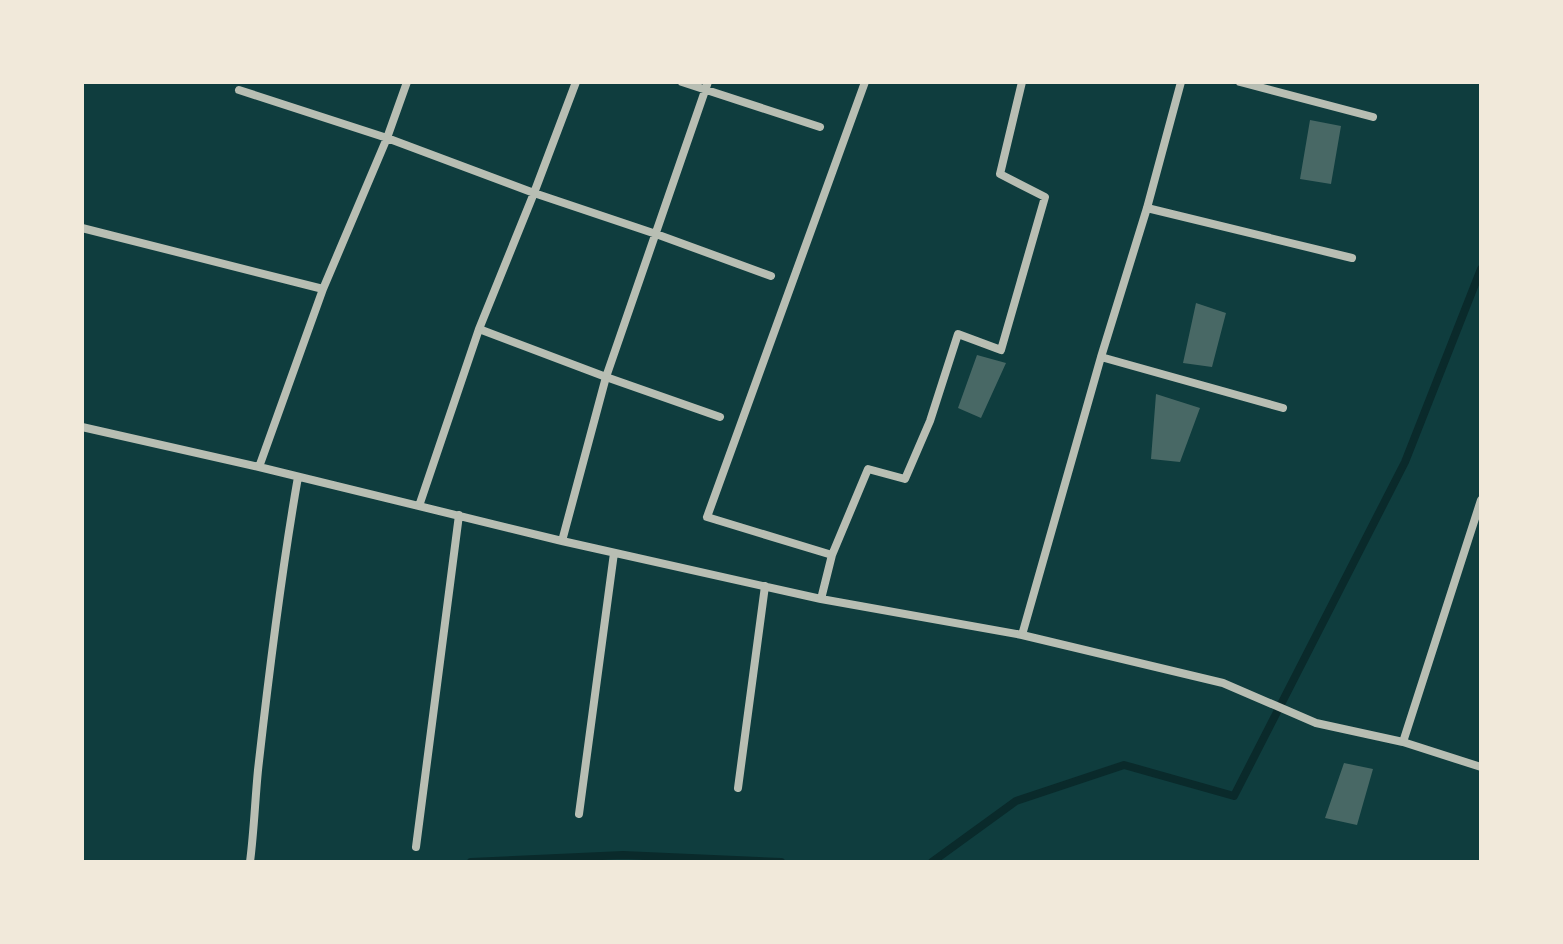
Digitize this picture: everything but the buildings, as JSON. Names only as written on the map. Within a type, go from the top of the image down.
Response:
[{"type":"street","points":[[259,467],[323,289],[387,138],[407,82]]},
{"type":"street","points":[[419,506],[479,329],[576,82]]},
{"type":"street","points":[[682,82],[707,86],[820,127]]},
{"type":"street","points":[[832,555],[707,517],[865,82]]},
{"type":"street","points":[[821,599],[832,555],[868,469],[905,479],[930,421],[958,334],[1001,350],[1045,197],[1000,174],[1022,82]]},
{"type":"street","points":[[1022,635],[1181,82]]},
{"type":"street","points":[[1240,82],[1373,117]]},
{"type":"street","points":[[562,541],[606,377],[707,86]]},
{"type":"street","points":[[239,90],[387,138],[771,276]]},
{"type":"street","points":[[1147,208],[1352,258]]},
{"type":"street","points":[[82,228],[323,289]]},
{"type":"street","points":[[479,329],[720,417]]},
{"type":"street","points":[[1101,357],[1283,408]]},
{"type":"street","points":[[82,427],[614,553],[821,599],[1022,635],[1223,683],[1316,723],[1403,742],[1481,767]]},
{"type":"street","points":[[250,862],[280,581],[298,477]]},
{"type":"street","points":[[1403,742],[1481,500]]},
{"type":"street","points":[[416,847],[459,515]]},
{"type":"street","points":[[579,814],[614,553]]},
{"type":"street","points":[[738,788],[765,586]]},
{"type":"waterway","points":[[932,862],[1016,801],[1124,765],[1234,796],[1405,462],[1481,269]]},
{"type":"waterway","points":[[471,862],[623,855],[781,862]]}]
